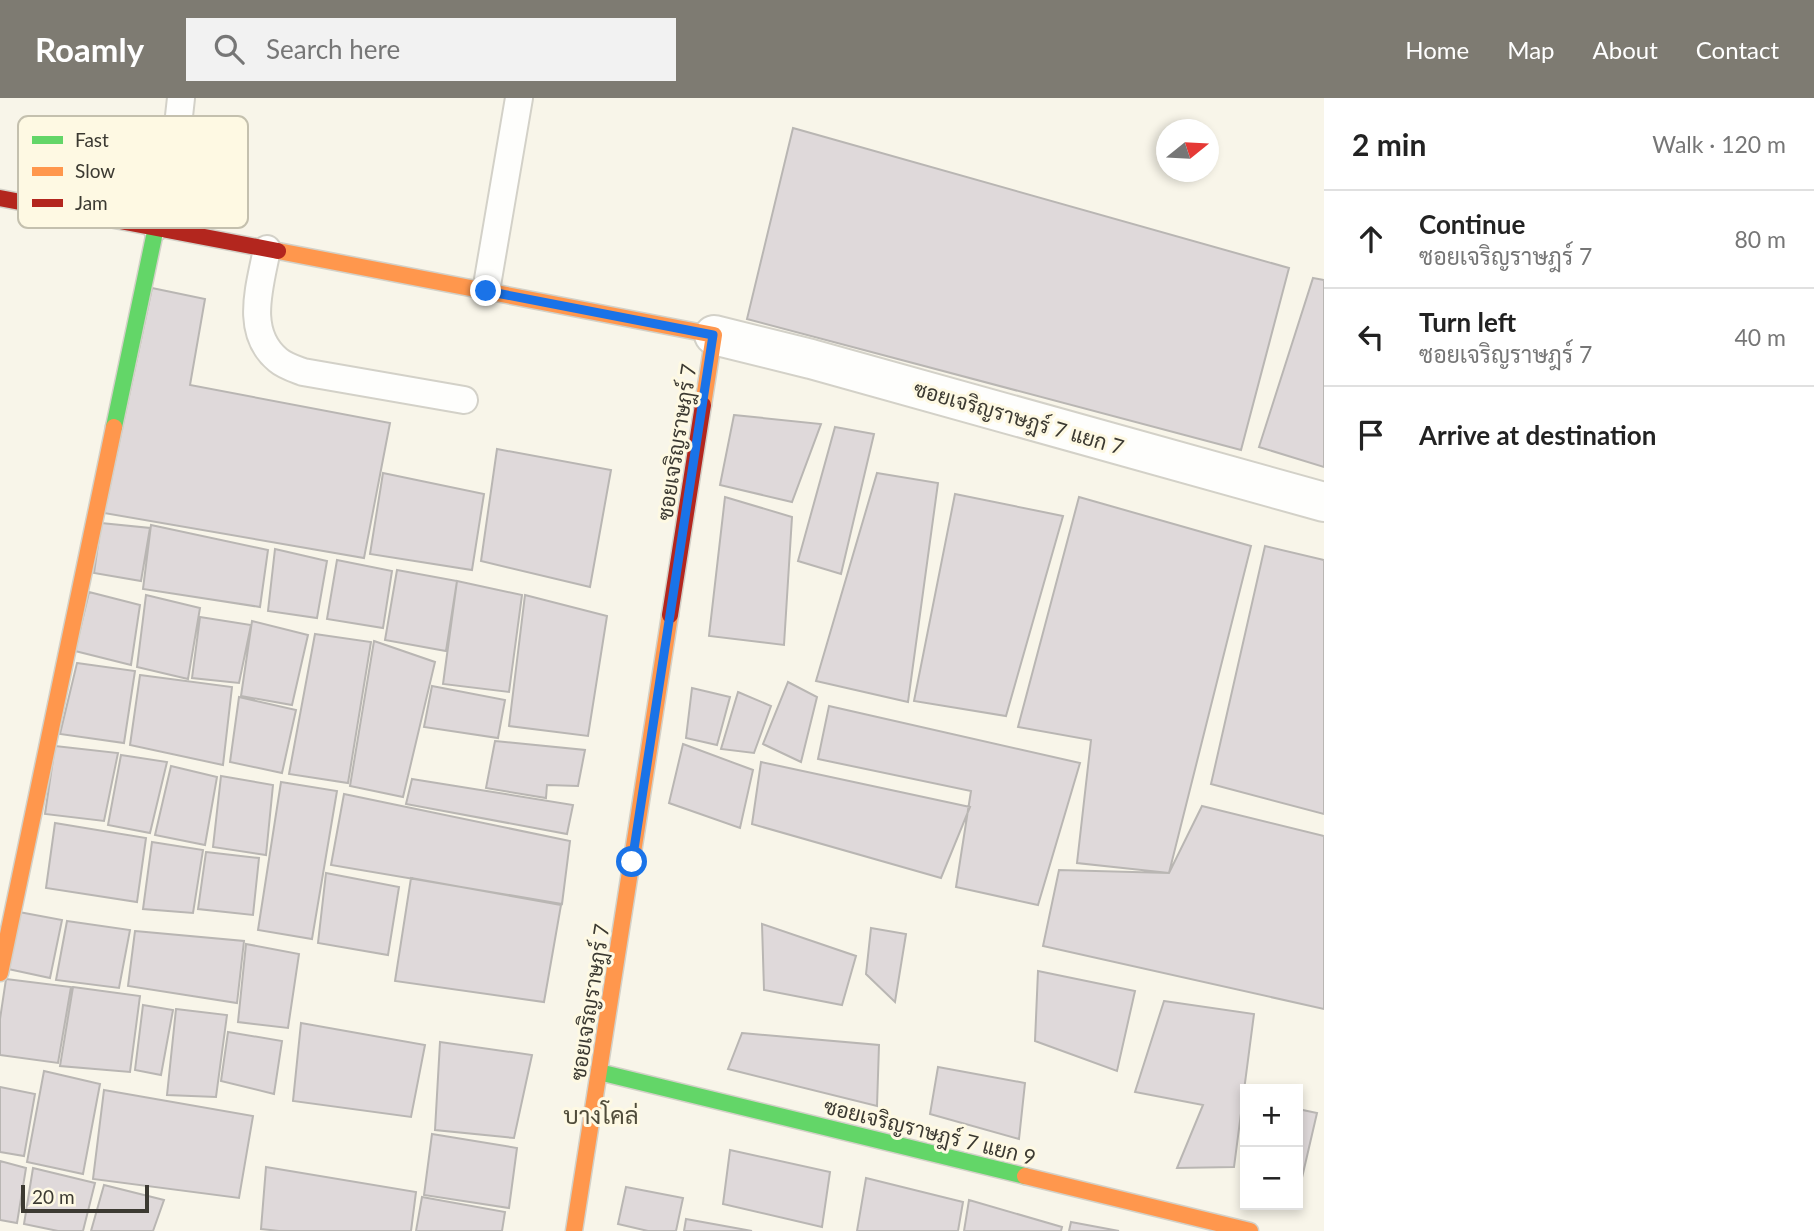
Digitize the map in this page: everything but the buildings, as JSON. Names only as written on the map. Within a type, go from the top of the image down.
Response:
[{"type":"street","points":[[0,198],[18,201]]},
{"type":"street","points":[[0,973],[156,228]]},
{"type":"street","points":[[161,228],[713,335]]},
{"type":"street","name":"ซอยเจริญราษฎร์ 7 แยก 7","points":[[713,335],[811,359],[1324,502]]},
{"type":"street","name":"ซอยเจริญราษฎร์ 7","points":[[574,1231],[713,335]]},
{"type":"street","name":"ซอยเจริญราษฎร์ 7 แยก 9","points":[[600,1072],[1250,1231]]},
{"type":"lane","points":[[179,116],[181,98]]},
{"type":"lane","points":[[486,291],[519,98]]},
{"type":"lane","points":[[267,249],[256,314],[263,343],[279,361],[303,372],[464,400]]},
{"type":"traffic: fast","points":[[114,427],[156,228]]},
{"type":"traffic: fast","points":[[599,1072],[1025,1176]]},
{"type":"traffic: slow","points":[[278,251],[714,335],[703,405]]},
{"type":"traffic: slow","points":[[0,973],[114,427]]},
{"type":"traffic: slow","points":[[574,1231],[670,615]]},
{"type":"traffic: slow","points":[[1025,1176],[1250,1231]]},
{"type":"traffic: jam","points":[[0,198],[18,201]]},
{"type":"traffic: jam","points":[[157,228],[278,251]]},
{"type":"traffic: jam","points":[[670,615],[703,405]]},
{"type":"district","name":"บางโคล่","points":[[601,1114]]},
{"type":"route","points":[[486,291],[713,335],[632,862]]}]
